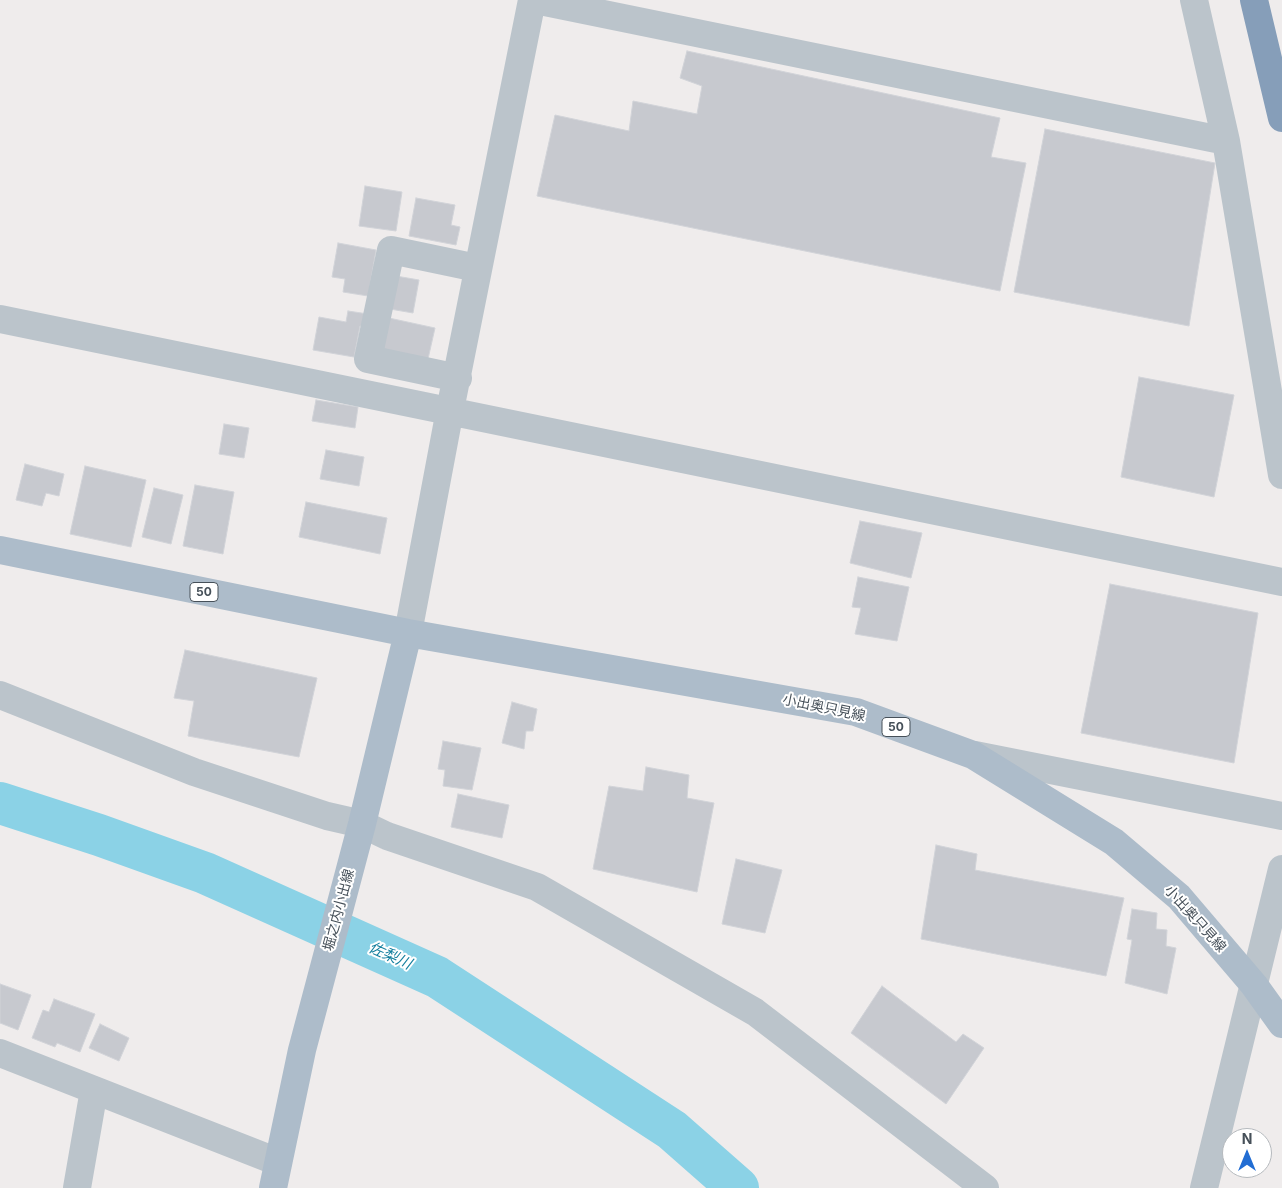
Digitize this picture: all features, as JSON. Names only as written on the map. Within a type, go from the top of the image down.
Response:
[{"type":"highway","points":[[1254,0],[1282,118]]},
{"type":"main road","name":"50","points":[[0,550],[408,633]]},
{"type":"main road","name":"小出奥只見線","points":[[408,633],[856,712],[973,755],[1114,842],[1180,897],[1254,985],[1282,1024]]},
{"type":"main road","name":"堀之内小出線","points":[[276,1175],[302,1050],[360,832],[408,633]]},
{"type":"street","points":[[408,633],[450,410],[458,378],[477,268],[534,0],[1226,141]]},
{"type":"street","points":[[1194,0],[1226,141],[1282,475]]},
{"type":"street","points":[[458,378],[368,359],[391,250],[477,268]]},
{"type":"street","points":[[0,319],[1282,582]]},
{"type":"street","points":[[0,695],[194,772],[327,816],[360,832],[386,836],[536,887],[755,1012],[985,1188]]},
{"type":"street","points":[[973,755],[1282,816]]},
{"type":"street","points":[[1204,1188],[1282,869]]},
{"type":"street","points":[[0,1053],[94,1090],[276,1175]]},
{"type":"street","points":[[77,1188],[94,1090]]},
{"type":"building","points":[[687,51],[1000,118],[991,157],[1026,163],[1000,291],[537,196],[555,115],[629,131],[633,101],[697,114],[702,86],[680,78]]},
{"type":"building","points":[[1045,129],[1215,163],[1189,326],[1014,292]]},
{"type":"building","points":[[365,186],[402,192],[396,231],[359,226]]},
{"type":"building","points":[[416,198],[455,205],[451,225],[460,227],[456,245],[409,236]]},
{"type":"building","points":[[338,243],[376,250],[368,296],[343,292],[345,279],[332,277]]},
{"type":"building","points":[[396,276],[419,280],[413,313],[390,309]]},
{"type":"building","points":[[348,311],[368,314],[365,326],[360,326],[354,357],[313,350],[319,317],[346,322]]},
{"type":"building","points":[[389,318],[435,328],[428,359],[382,350]]},
{"type":"building","points":[[1139,377],[1234,395],[1214,497],[1121,477]]},
{"type":"building","points":[[316,400],[358,407],[355,428],[312,421]]},
{"type":"building","points":[[224,424],[249,428],[244,458],[219,454]]},
{"type":"building","points":[[326,450],[364,457],[359,486],[320,479]]},
{"type":"building","points":[[25,464],[64,474],[59,496],[46,493],[42,506],[16,500]]},
{"type":"building","points":[[85,466],[146,480],[131,547],[70,534]]},
{"type":"building","points":[[195,485],[234,492],[223,554],[183,546]]},
{"type":"building","points":[[154,488],[183,495],[171,544],[142,537]]},
{"type":"building","points":[[306,502],[387,518],[380,554],[299,537]]},
{"type":"building","points":[[860,521],[922,533],[911,578],[850,563]]},
{"type":"building","points":[[858,577],[909,587],[897,641],[855,634],[861,608],[852,607]]},
{"type":"building","points":[[1110,584],[1258,613],[1234,763],[1081,733]]},
{"type":"building","points":[[185,650],[317,678],[299,757],[188,736],[194,701],[174,698]]},
{"type":"building","points":[[512,702],[537,709],[533,731],[526,731],[524,749],[502,743]]},
{"type":"building","points":[[443,741],[481,748],[472,790],[443,786],[445,770],[438,769]]},
{"type":"building","points":[[646,767],[689,775],[687,798],[714,803],[697,892],[593,869],[609,786],[643,791]]},
{"type":"building","points":[[458,794],[509,805],[502,838],[451,827]]},
{"type":"building","points":[[936,845],[977,854],[975,870],[1124,898],[1106,976],[921,939]]},
{"type":"building","points":[[736,859],[782,870],[765,933],[722,924]]},
{"type":"building","points":[[1132,909],[1157,913],[1156,929],[1167,930],[1166,946],[1176,948],[1167,994],[1125,983],[1132,940],[1127,939]]},
{"type":"building","points":[[0,984],[31,995],[18,1030],[0,1023]]},
{"type":"building","points":[[882,986],[956,1042],[963,1034],[984,1048],[946,1104],[851,1033]]},
{"type":"building","points":[[54,999],[95,1014],[80,1052],[57,1043],[55,1047],[32,1038],[43,1010],[49,1012]]},
{"type":"building","points":[[100,1024],[129,1038],[119,1061],[89,1048]]},
{"type":"waterway","name":"佐梨川","points":[[0,803],[99,835],[205,873],[437,977],[672,1130],[738,1188]]}]
